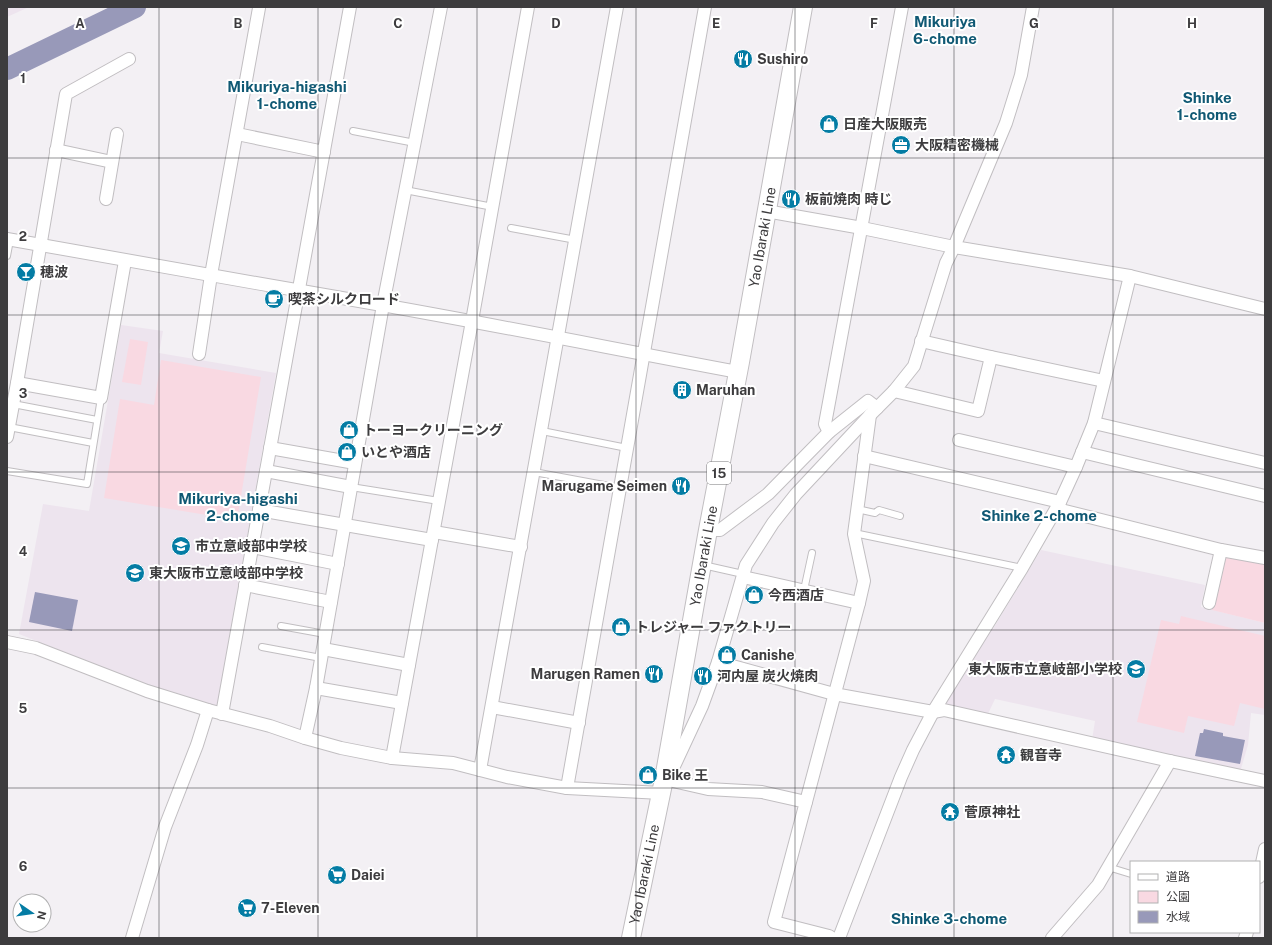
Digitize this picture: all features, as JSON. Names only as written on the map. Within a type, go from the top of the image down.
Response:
[{"type":"main road","name":"Yao Ibaraki Line","points":[[631,938],[662,786],[803,7]]},
{"type":"street","points":[[222,714],[350,7]]},
{"type":"street","points":[[305,738],[316,688],[383,305],[441,7]]},
{"type":"street","points":[[392,758],[528,7]]},
{"type":"street","points":[[480,770],[617,7]]},
{"type":"street","points":[[567,788],[705,7]]},
{"type":"street","points":[[829,432],[826,424],[902,7]]},
{"type":"street","points":[[662,786],[675,764],[702,706],[718,662],[746,565],[773,523],[796,494],[873,411],[894,391],[914,366],[946,263],[1006,123],[1021,75],[1033,7]]},
{"type":"street","points":[[199,354],[259,8]]},
{"type":"street","points":[[8,432],[10,403],[18,383],[66,94],[128,59]]},
{"type":"street","points":[[106,199],[117,134]]},
{"type":"street","points":[[237,134],[324,152]]},
{"type":"street","points":[[56,150],[112,162]]},
{"type":"street","points":[[766,211],[862,228],[954,247],[1130,276],[1265,309]]},
{"type":"street","points":[[8,240],[383,305],[738,372]]},
{"type":"street","points":[[18,383],[101,398],[125,261]]},
{"type":"street","points":[[839,938],[901,777],[933,712],[1022,568],[1058,506],[1076,466],[1094,423],[1130,276]]},
{"type":"street","points":[[921,341],[991,358],[1104,381]]},
{"type":"street","points":[[894,391],[978,411],[991,358]]},
{"type":"street","points":[[708,530],[720,530],[768,494],[829,432],[868,401],[873,411],[864,456],[854,533],[864,581],[774,922],[832,938]]},
{"type":"street","points":[[1094,423],[1265,463]]},
{"type":"street","points":[[959,440],[1076,466]]},
{"type":"street","points":[[270,448],[355,463]]},
{"type":"street","points":[[1082,452],[1265,496]]},
{"type":"street","points":[[864,456],[1221,550],[1265,558]]},
{"type":"street","points":[[266,471],[351,487]]},
{"type":"street","points":[[259,510],[344,524],[521,547]]},
{"type":"street","points":[[252,547],[338,564]]},
{"type":"street","points":[[1209,603],[1221,550]]},
{"type":"street","points":[[743,576],[859,603]]},
{"type":"street","points":[[245,585],[331,602]]},
{"type":"street","points":[[7,642],[36,648],[147,691],[341,748],[392,758],[453,762],[507,777],[567,788],[662,786],[762,792],[806,802]]},
{"type":"street","points":[[322,653],[409,665]]},
{"type":"street","points":[[718,662],[834,694],[933,712],[944,710],[1265,781]]},
{"type":"street","points":[[316,688],[402,704]]},
{"type":"street","points":[[492,707],[579,723]]},
{"type":"street","points":[[132,938],[165,827],[197,745],[208,710]]},
{"type":"street","points":[[1052,938],[1098,886],[1170,761]]},
{"type":"street","points":[[1260,872],[1265,849]]},
{"type":"lane","points":[[353,131],[415,142]]},
{"type":"lane","points":[[405,190],[493,207]]},
{"type":"lane","points":[[512,228],[576,240]]},
{"type":"lane","points":[[7,256],[8,240]]},
{"type":"lane","points":[[7,471],[87,484],[101,398]]},
{"type":"lane","points":[[10,403],[97,420]]},
{"type":"lane","points":[[542,431],[627,448]]},
{"type":"lane","points":[[8,432],[93,443]]},
{"type":"lane","points":[[534,472],[620,488]]},
{"type":"lane","points":[[351,487],[439,501]]},
{"type":"lane","points":[[857,509],[875,513],[879,510],[900,516]]},
{"type":"lane","points":[[854,533],[1022,568]]},
{"type":"lane","points":[[804,590],[812,553]]},
{"type":"lane","points":[[702,564],[743,576]]},
{"type":"lane","points":[[281,626],[325,634]]},
{"type":"lane","points":[[262,647],[322,653]]},
{"type":"lane","points":[[1108,867],[1130,874]]},
{"type":"shaded area","points":[[7,7],[29,7],[7,17]]},
{"type":"shaded area","name":"東大阪市立意岐部中学校","points":[[121,325],[163,331],[159,353],[276,373],[217,706],[166,693],[19,634],[43,504],[89,511]]},
{"type":"shaded area","name":"東大阪市立意岐部小学校","points":[[1041,550],[1205,585],[1201,607],[1265,623],[1265,715],[1251,713],[1248,745],[1240,772],[1092,740],[1095,721],[995,699],[986,718],[942,705],[989,630],[993,629]]},
{"type":"green space","points":[[130,339],[148,342],[141,385],[122,382]]},
{"type":"green space","points":[[161,360],[261,377],[237,520],[104,498],[120,399],[154,405]]},
{"type":"green space","points":[[1229,555],[1265,562],[1265,623],[1212,610],[1223,558]]},
{"type":"green space","points":[[1181,616],[1265,636],[1265,709],[1240,703],[1234,726],[1188,716],[1184,733],[1137,722],[1161,620],[1179,624]]},
{"type":"water","points":[[35,592],[78,600],[72,631],[29,622]]},
{"type":"water","points":[[1204,729],[1223,733],[1223,736],[1245,740],[1240,764],[1195,756],[1200,733],[1203,733]]},
{"type":"waterway","points":[[7,69],[135,7]]},
{"type":"place","name":"Sushiro","points":[[743,59]]},
{"type":"place","name":"日産大阪販売","points":[[829,124]]},
{"type":"place","name":"大阪精密機械","points":[[901,145]]},
{"type":"place","name":"板前焼肉 時じ","points":[[791,199]]},
{"type":"place","name":"穂波","points":[[26,272]]},
{"type":"place","name":"喫茶シルクロード","points":[[274,299]]},
{"type":"place","name":"Maruhan","points":[[682,390]]},
{"type":"place","name":"トーヨークリーニング","points":[[349,430]]},
{"type":"place","name":"いとや酒店","points":[[347,452]]},
{"type":"place","name":"Marugame Seimen","points":[[681,486]]},
{"type":"place","name":"市立意岐部中学校","points":[[181,546]]},
{"type":"place","name":"東大阪市立意岐部中学校","points":[[135,573]]},
{"type":"place","name":"今西酒店","points":[[754,595]]},
{"type":"place","name":"トレジャー ファクトリー","points":[[621,627]]},
{"type":"place","name":"Canishe","points":[[727,655]]},
{"type":"place","name":"東大阪市立意岐部小学校","points":[[1136,669]]},
{"type":"place","name":"Marugen Ramen","points":[[654,674]]},
{"type":"place","name":"河内屋 炭火焼肉","points":[[703,676]]},
{"type":"place","name":"観音寺","points":[[1006,755]]},
{"type":"place","name":"Bike 王","points":[[648,775]]},
{"type":"place","name":"菅原神社","points":[[950,812]]},
{"type":"place","name":"Daiei","points":[[337,875]]},
{"type":"place","name":"7-Eleven","points":[[247,908]]},
{"type":"district","name":"Mikuriya 6-chome","points":[[945,30]]},
{"type":"district","name":"Mikuriya-higashi 1-chome","points":[[287,96]]},
{"type":"district","name":"Shinke 1-chome","points":[[1207,106]]},
{"type":"district","name":"Mikuriya-higashi 2-chome","points":[[238,508]]},
{"type":"district","name":"Shinke 2-chome","points":[[1039,516]]},
{"type":"district","name":"Shinke 3-chome","points":[[949,919]]}]
